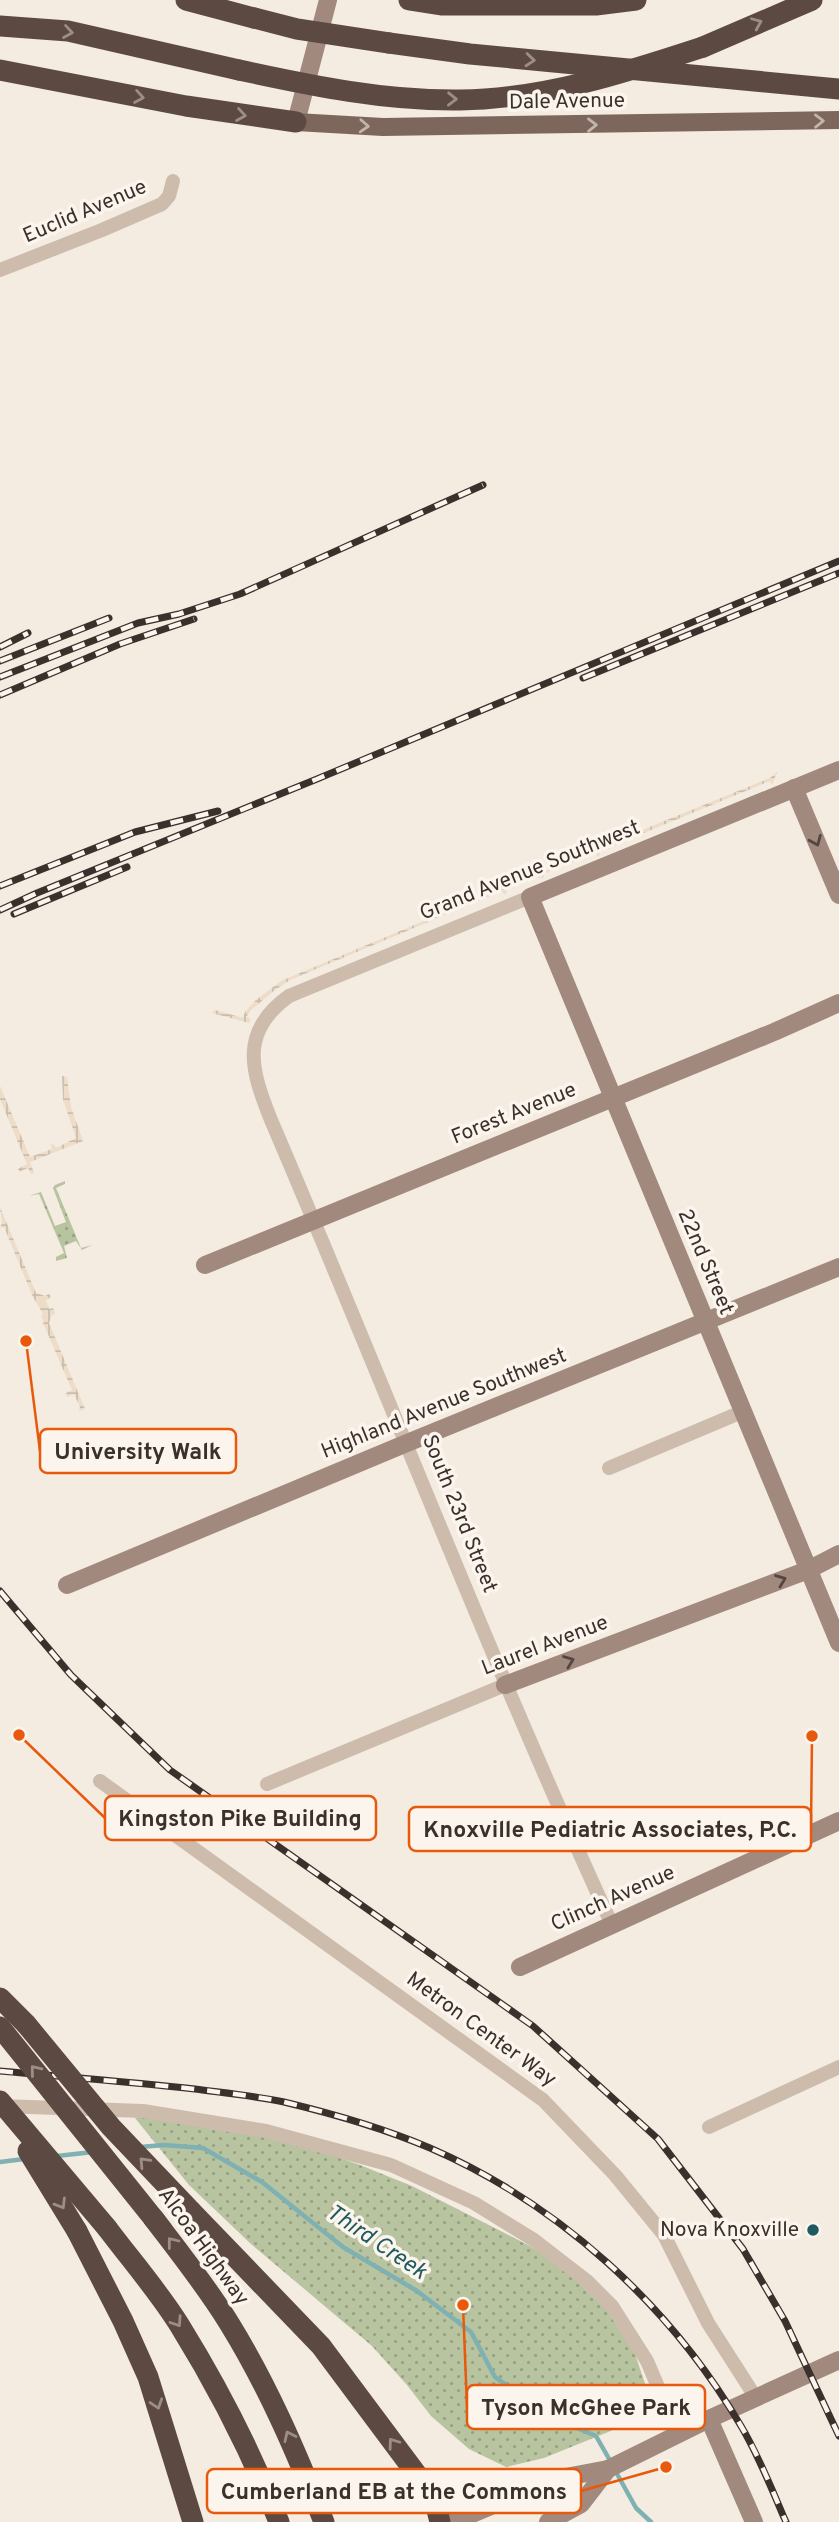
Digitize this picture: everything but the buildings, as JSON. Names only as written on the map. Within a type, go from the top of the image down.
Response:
[{"type":"highway","points":[[186,0],[297,29],[389,43],[470,54],[839,89]]},
{"type":"highway","points":[[409,0],[441,5],[596,5],[636,0]]},
{"type":"highway","points":[[0,26],[68,31],[332,90],[387,97],[461,100],[521,95],[575,86],[627,72],[703,47],[812,0]]},
{"type":"highway","points":[[0,69],[186,106],[296,122]]},
{"type":"highway","points":[[0,1998],[26,2024],[111,2127],[321,2346],[418,2476],[436,2506],[440,2522]]},
{"type":"highway","name":"Alcoa Highway","points":[[0,2027],[154,2219],[229,2323],[260,2378],[300,2461],[324,2522]]},
{"type":"highway","points":[[0,2104],[107,2228],[179,2324],[238,2428],[279,2522]]},
{"type":"highway","points":[[0,2104],[77,2231],[123,2321],[148,2377],[193,2522]]},
{"type":"main road","name":"Dale Avenue","points":[[296,122],[383,127],[839,120]]},
{"type":"street","points":[[296,122],[328,0]]},
{"type":"street","name":"Euclid Avenue","points":[[0,270],[162,204],[169,196],[173,181]]},
{"type":"street","name":"Grand Avenue Southwest","points":[[257,1037],[268,1014],[289,996],[839,770]]},
{"type":"street","points":[[794,788],[839,895]]},
{"type":"street","name":"22nd Street","points":[[530,897],[839,1643]]},
{"type":"street","name":"Forest Avenue","points":[[205,1265],[839,1003]]},
{"type":"street","name":"South 23rd Street","points":[[257,1037],[254,1070],[257,1082],[505,1685],[558,1810],[612,1925]]},
{"type":"street","name":"Highland Avenue Southwest","points":[[68,1585],[839,1266]]},
{"type":"street","points":[[609,1468],[744,1411]]},
{"type":"street","name":"Laurel Avenue","points":[[267,1784],[505,1685],[808,1570],[839,1554]]},
{"type":"street","name":"Metron Center Way","points":[[100,1781],[543,2100],[615,2175],[664,2235],[708,2323],[756,2398]]},
{"type":"street","name":"Clinch Avenue","points":[[520,1966],[839,1821]]},
{"type":"street","points":[[709,2127],[839,2067]]},
{"type":"street","points":[[0,2104],[143,2111],[266,2131],[391,2165],[474,2203],[534,2240],[587,2281],[612,2306],[647,2361],[678,2434]]},
{"type":"street","points":[[453,2522],[555,2479],[608,2469],[709,2419],[839,2360]]},
{"type":"street","points":[[709,2419],[754,2522]]},
{"type":"street","points":[[548,2522],[581,2504],[608,2469]]},
{"type":"green space","points":[[65,1181],[65,1184],[56,1188],[81,1248],[92,1245],[82,1250],[76,1241],[64,1246],[67,1258],[56,1261],[56,1257],[64,1253],[39,1194],[29,1196],[41,1192],[55,1226],[66,1222],[53,1188]]},
{"type":"green space","points":[[135,2118],[286,2139],[412,2186],[530,2246],[568,2272],[615,2318],[634,2351],[655,2413],[544,2458],[506,2467],[469,2449],[431,2416],[372,2346],[251,2244],[189,2185]]},
{"type":"shaded area","points":[[777,772],[772,785],[770,781],[651,830],[600,852],[599,857],[595,853],[543,874],[544,878],[530,873],[541,872],[578,857],[579,846],[582,844],[583,854],[770,778]]},
{"type":"shaded area","points":[[511,882],[505,895],[502,891],[290,980],[251,1010],[246,1017],[251,1019],[249,1023],[212,1013],[215,1010],[243,1018],[256,1000],[281,981]]},
{"type":"shaded area","points":[[62,1076],[67,1077],[71,1107],[83,1141],[30,1162],[34,1173],[31,1174],[28,1168],[19,1172],[18,1169],[27,1164],[0,1099],[0,1086],[30,1157],[52,1149],[53,1144],[56,1148],[76,1138],[63,1099]]},
{"type":"shaded area","points":[[0,1207],[36,1293],[45,1296],[49,1294],[51,1297],[46,1300],[49,1309],[53,1308],[55,1314],[49,1323],[85,1409],[79,1411],[74,1394],[67,1397],[66,1393],[72,1390],[42,1324],[43,1314],[33,1297],[4,1227],[0,1228]]},
{"type":"waterway","name":"Third Creek","points":[[140,2147],[164,2145],[203,2148],[262,2182],[343,2247],[417,2291],[471,2332],[495,2377],[551,2417],[596,2436],[612,2464]]},
{"type":"waterway","name":"Third Creek","points":[[57,2156],[93,2152]]},
{"type":"waterway","name":"Third Creek","points":[[0,2162],[24,2159]]},
{"type":"waterway","name":"Third Creek","points":[[616,2472],[636,2508],[651,2522]]},
{"type":"railway","points":[[0,677],[138,623],[179,614],[240,594],[483,485]]},
{"type":"railway","points":[[0,910],[839,561]]},
{"type":"railway","points":[[583,678],[839,573]]},
{"type":"railway","points":[[0,661],[109,618]]},
{"type":"railway","points":[[0,695],[120,644],[194,619]]},
{"type":"railway","points":[[0,647],[28,633]]},
{"type":"railway","points":[[0,886],[135,832],[218,811]]},
{"type":"railway","points":[[14,914],[127,867]]},
{"type":"railway","points":[[0,1591],[71,1675],[170,1770],[533,2026],[658,2139],[743,2249],[785,2321],[839,2436]]},
{"type":"railway","points":[[0,2071],[195,2089],[284,2102],[394,2134],[477,2171],[523,2198],[566,2229],[607,2263],[681,2339],[741,2426],[786,2522]]},
{"type":"place","name":"University Walk","points":[[26,1341]]},
{"type":"place","name":"Kingston Pike Building","points":[[19,1735]]},
{"type":"place","name":"Knoxville Pediatric Associates, P.C.","points":[[812,1736]]},
{"type":"place","name":"Nova Knoxville","points":[[813,2230]]},
{"type":"place","name":"Tyson McGhee Park","points":[[463,2305]]},
{"type":"place","name":"Cumberland EB at the Commons","points":[[666,2467]]}]
